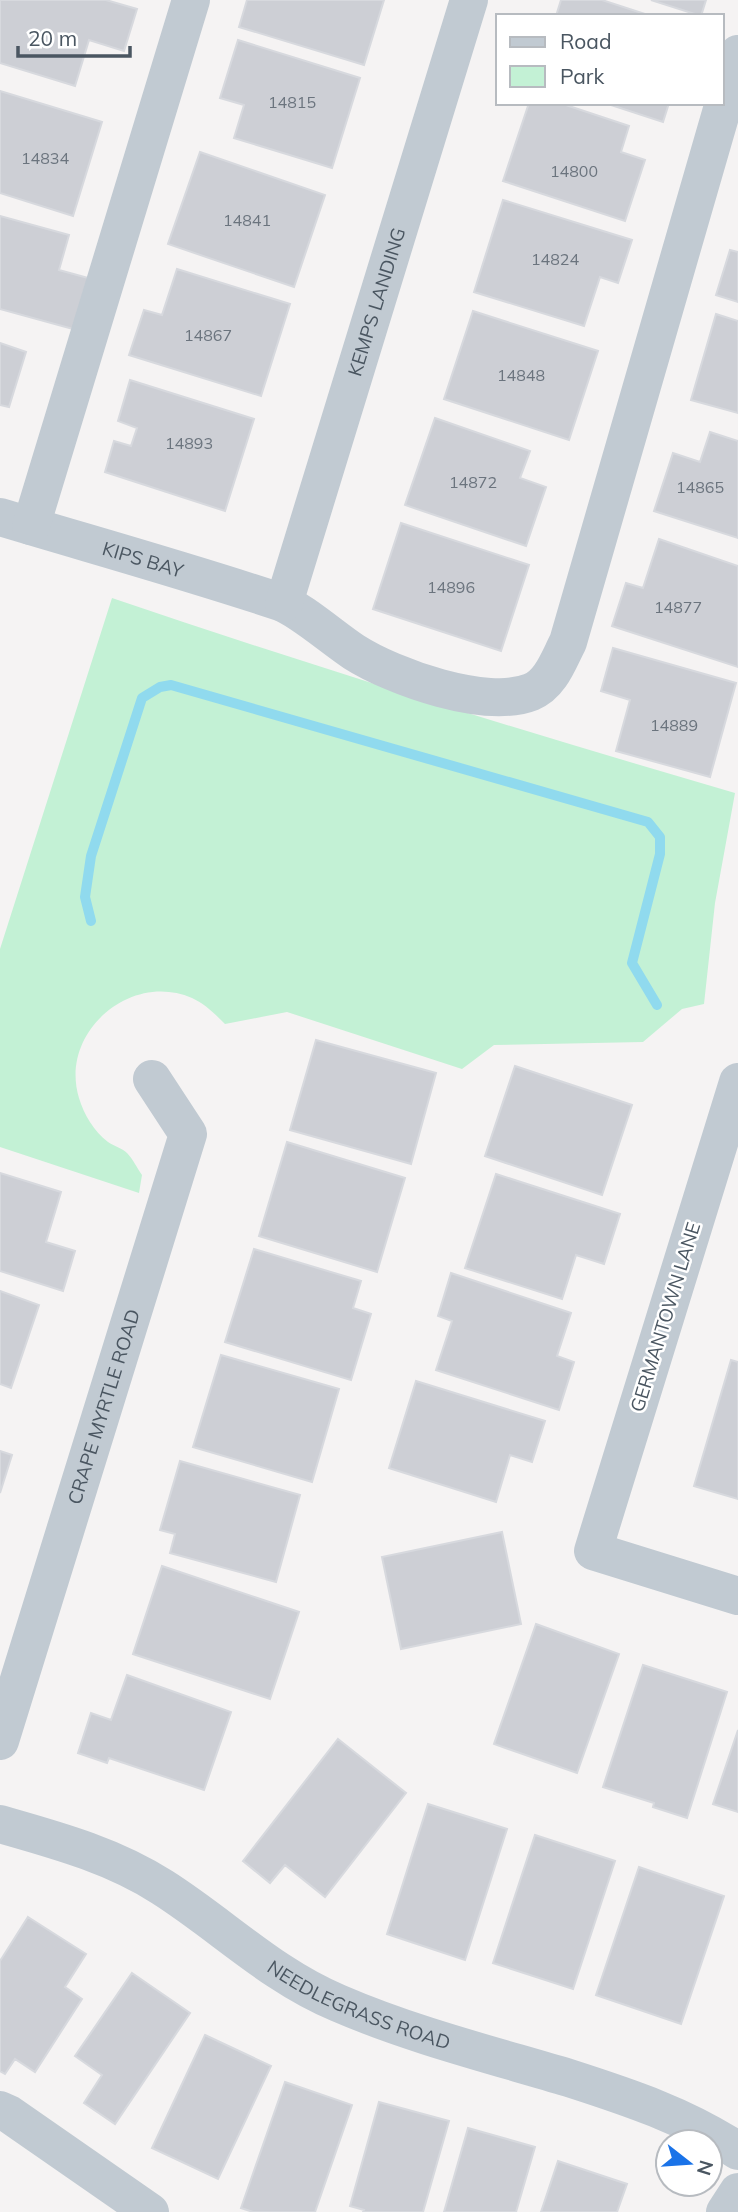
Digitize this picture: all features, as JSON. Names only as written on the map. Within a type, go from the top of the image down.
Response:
[{"type":"street","points":[[16,522],[191,0]]},
{"type":"street","name":"KEMPS LANDING","points":[[284,603],[469,0]]},
{"type":"street","name":"KIPS BAY","points":[[724,102],[738,54]]},
{"type":"street","name":"KIPS BAY","points":[[16,522],[284,603],[357,654],[407,679],[463,693],[505,697],[533,692],[550,677],[568,642],[723,105]]},
{"type":"street","name":"CRAPE MYRTLE ROAD","points":[[0,1741],[188,1134],[152,1079]]},
{"type":"street","name":"GERMANTOWN LANE","points":[[738,1082],[593,1551],[738,1596]]},
{"type":"street","name":"NEEDLEGRASS ROAD","points":[[0,1824],[74,1846],[139,1873],[189,1904],[279,1972],[336,2003],[384,2022],[637,2101],[696,2126],[738,2151]]},
{"type":"street","points":[[0,2110],[9,2113],[150,2212]]},
{"type":"street","points":[[725,2212],[738,2192]]},
{"type":"green space","points":[[112,598],[422,699],[735,793],[715,903],[704,1004],[682,1009],[643,1042],[494,1045],[462,1069],[287,1012],[225,1024],[206,1006],[192,998],[169,992],[145,993],[124,1001],[105,1014],[90,1031],[80,1051],[76,1074],[79,1098],[90,1122],[108,1142],[127,1153],[142,1175],[139,1193],[0,1147],[0,949]]},
{"type":"building","points":[[0,0],[106,0],[137,9],[124,51],[89,40],[75,86],[0,63]]},
{"type":"building","points":[[247,0],[384,0],[364,65],[239,27]]},
{"type":"building","points":[[561,0],[602,0],[645,14],[557,14]]},
{"type":"building","points":[[651,0],[706,0],[702,14]]},
{"type":"building","points":[[238,40],[360,78],[332,168],[234,138],[244,105],[220,98]]},
{"type":"building","points":[[0,91],[102,122],[73,216],[0,193]]},
{"type":"building","points":[[528,105],[566,105],[629,126],[621,152],[645,160],[625,221],[503,181]]},
{"type":"building","points":[[611,105],[668,105],[663,122]]},
{"type":"building","points":[[200,152],[325,195],[294,287],[168,244]]},
{"type":"building","points":[[503,200],[632,240],[618,283],[600,277],[584,326],[474,292]]},
{"type":"building","points":[[0,216],[69,235],[59,270],[88,278],[73,329],[0,309]]},
{"type":"building","points":[[730,250],[738,252],[738,302],[716,295]]},
{"type":"building","points":[[177,269],[290,304],[261,396],[129,355],[144,310],[162,315]]},
{"type":"building","points":[[473,311],[598,351],[569,440],[444,399]]},
{"type":"building","points":[[716,314],[738,321],[738,413],[691,400]]},
{"type":"building","points":[[0,343],[26,352],[9,407],[0,405]]},
{"type":"building","points":[[130,380],[254,419],[225,511],[105,472],[114,441],[131,446],[137,428],[118,421]]},
{"type":"building","points":[[435,418],[530,451],[520,478],[546,487],[526,546],[405,505]]},
{"type":"building","points":[[710,432],[738,441],[738,538],[654,511],[673,453],[700,462]]},
{"type":"building","points":[[401,523],[529,565],[501,651],[373,609]]},
{"type":"building","points":[[659,539],[738,566],[738,667],[612,626],[626,583],[643,588]]},
{"type":"building","points":[[613,648],[736,683],[710,777],[616,751],[630,700],[601,691]]},
{"type":"building","points":[[316,1040],[436,1073],[411,1164],[290,1130]]},
{"type":"building","points":[[515,1066],[632,1105],[602,1195],[485,1156]]},
{"type":"building","points":[[287,1142],[405,1178],[377,1272],[259,1236]]},
{"type":"building","points":[[0,1173],[61,1192],[46,1242],[75,1251],[63,1291],[0,1271]]},
{"type":"building","points":[[496,1174],[620,1214],[604,1264],[576,1255],[562,1299],[465,1268]]},
{"type":"building","points":[[254,1249],[361,1281],[353,1308],[371,1314],[351,1380],[225,1342]]},
{"type":"building","points":[[451,1273],[571,1313],[557,1356],[574,1362],[559,1410],[436,1370],[452,1321],[438,1316]]},
{"type":"building","points":[[0,1291],[39,1305],[11,1388],[0,1384]]},
{"type":"building","points":[[221,1355],[339,1389],[312,1482],[193,1447]]},
{"type":"building","points":[[731,1360],[738,1362],[738,1499],[694,1486]]},
{"type":"building","points":[[416,1381],[545,1421],[532,1462],[510,1455],[496,1502],[389,1468]]},
{"type":"building","points":[[0,1451],[12,1455],[0,1493]]},
{"type":"building","points":[[180,1461],[300,1495],[276,1582],[170,1553],[175,1534],[160,1530]]},
{"type":"building","points":[[502,1532],[521,1624],[401,1649],[382,1557]]},
{"type":"building","points":[[162,1566],[299,1612],[270,1699],[133,1654]]},
{"type":"building","points":[[536,1624],[619,1654],[577,1773],[494,1744]]},
{"type":"building","points":[[643,1665],[727,1692],[687,1818],[653,1807],[654,1803],[603,1787]]},
{"type":"building","points":[[127,1675],[231,1712],[204,1790],[109,1758],[107,1763],[78,1753],[91,1713],[111,1720]]},
{"type":"building","points":[[738,1730],[738,1812],[713,1804]]},
{"type":"building","points":[[338,1739],[406,1793],[325,1897],[285,1865],[270,1883],[243,1861]]},
{"type":"building","points":[[428,1804],[507,1829],[465,1960],[387,1934]]},
{"type":"building","points":[[535,1835],[615,1861],[573,1989],[493,1963]]},
{"type":"building","points":[[639,1867],[724,1896],[681,2024],[596,1995]]},
{"type":"building","points":[[28,1917],[86,1954],[65,1987],[82,1999],[35,2072],[15,2059],[5,2074],[0,2071],[0,1961]]},
{"type":"building","points":[[132,1973],[190,2013],[115,2124],[84,2103],[102,2075],[75,2056]]},
{"type":"building","points":[[205,2035],[271,2066],[218,2179],[152,2148]]},
{"type":"building","points":[[285,2082],[352,2105],[315,2212],[253,2212],[241,2208]]},
{"type":"building","points":[[379,2102],[449,2121],[423,2212],[363,2212],[364,2210],[350,2206]]},
{"type":"building","points":[[468,2128],[535,2147],[516,2212],[444,2212]]},
{"type":"building","points":[[558,2161],[627,2184],[617,2212],[541,2212]]},
{"type":"waterway","points":[[91,921],[85,897],[91,856],[142,698],[160,687],[171,685],[648,822],[660,837],[660,854],[632,963],[657,1005]]}]
